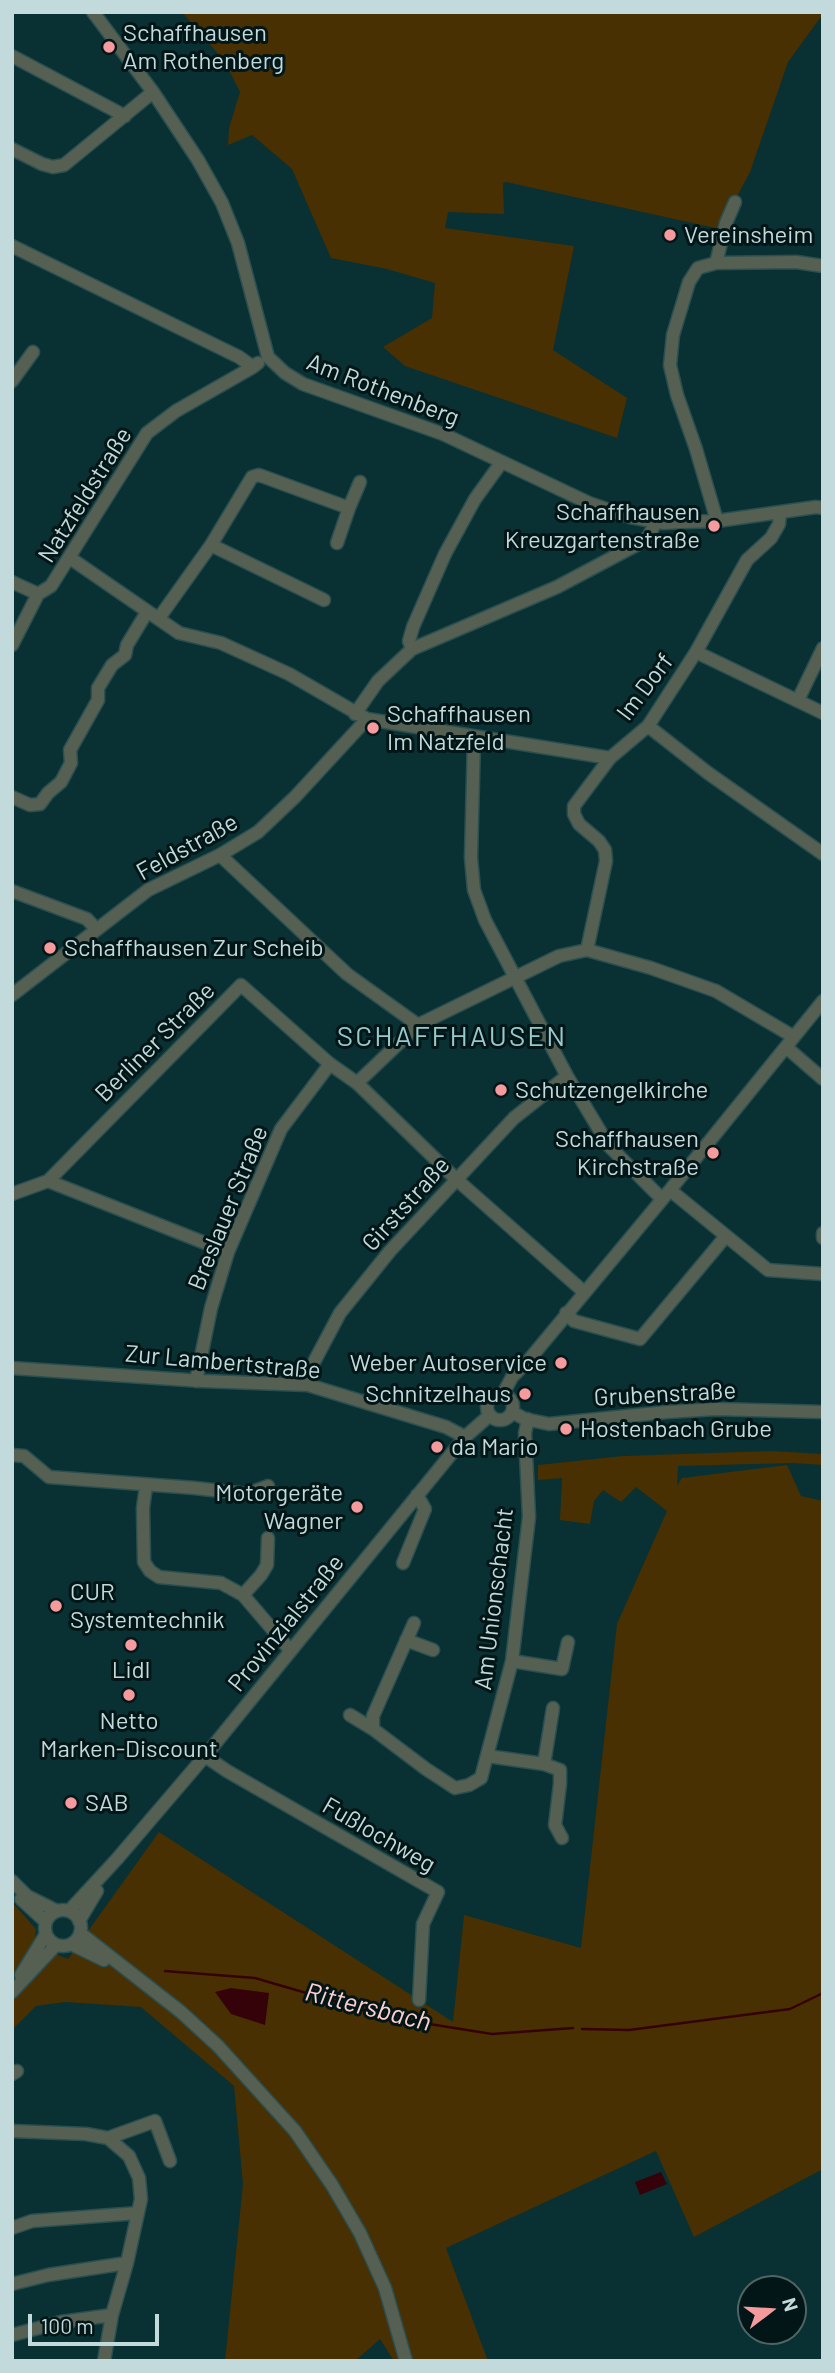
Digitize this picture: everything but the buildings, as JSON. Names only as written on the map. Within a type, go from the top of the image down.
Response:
[{"type":"street","points":[[93,12],[153,92],[198,160],[222,203],[238,243],[268,357]]},
{"type":"street","points":[[12,56],[125,116]]},
{"type":"street","points":[[12,149],[42,164],[52,167],[64,165],[153,92]]},
{"type":"street","points":[[716,263],[735,202]]},
{"type":"street","points":[[12,246],[253,366]]},
{"type":"street","points":[[717,521],[670,365],[673,335],[689,282],[698,268],[716,263],[796,262],[823,266]]},
{"type":"street","points":[[12,381],[33,352]]},
{"type":"street","name":"Natzfeldstraße","points":[[12,645],[38,594],[51,586],[70,558],[147,433],[176,411],[268,357]]},
{"type":"street","name":"Am Rothenberg","points":[[268,357],[285,373],[303,384],[443,435],[589,503],[630,517],[656,522],[717,521],[823,508]]},
{"type":"street","points":[[501,463],[475,499],[445,554],[413,627],[409,641],[412,649],[557,587],[640,543],[648,537],[656,522]]},
{"type":"street","points":[[159,618],[211,545],[252,477],[259,475],[349,508]]},
{"type":"street","points":[[337,543],[360,482]]},
{"type":"street","name":"Im Dorf","points":[[587,950],[606,860],[605,850],[599,841],[579,824],[573,814],[575,806],[610,758],[648,726],[696,652],[747,560],[771,538],[779,524],[780,513]]},
{"type":"street","points":[[211,545],[324,600]]},
{"type":"street","points":[[70,558],[179,633],[221,643],[289,674],[356,714],[474,738],[610,758]]},
{"type":"street","points":[[12,582],[38,594]]},
{"type":"street","points":[[12,797],[30,805],[40,804],[61,782],[71,763],[70,750],[98,701],[98,688],[112,665],[125,655],[127,645],[147,612]]},
{"type":"street","points":[[798,700],[823,648]]},
{"type":"street","name":"Feldstraße","points":[[12,995],[148,890],[220,855],[258,832],[286,806],[378,681],[412,649]]},
{"type":"street","points":[[696,652],[823,713]]},
{"type":"street","points":[[648,726],[731,790],[823,854]]},
{"type":"street","points":[[474,738],[471,858],[474,890],[485,919],[567,1076],[608,1146],[666,1195],[726,1236],[763,1267],[777,1271],[823,1274]]},
{"type":"street","points":[[220,855],[347,974],[418,1025]]},
{"type":"street","points":[[12,891],[87,919],[96,929]]},
{"type":"street","points":[[357,1083],[418,1025],[559,956],[587,950],[651,968],[716,991],[790,1042],[823,1079]]},
{"type":"street","name":"Berliner Straße","points":[[12,1194],[47,1181],[241,985],[330,1064],[357,1083],[456,1180],[584,1292]]},
{"type":"street","points":[[503,1394],[512,1377],[666,1195],[823,1001]]},
{"type":"street","name":"Breslauer Straße","points":[[196,1381],[211,1308],[228,1252],[281,1129],[330,1064]]},
{"type":"street","name":"Girststraße","points":[[308,1385],[314,1362],[340,1313],[390,1251],[514,1118],[567,1076]]},
{"type":"street","points":[[47,1181],[228,1252]]},
{"type":"street","points":[[566,1313],[574,1321],[640,1339],[726,1236]]},
{"type":"street","name":"Zur Lambertstraße","points":[[12,1368],[196,1381],[308,1385],[446,1427],[465,1437]]},
{"type":"street","points":[[496,1394],[503,1394],[511,1400],[512,1412],[502,1420],[490,1415],[487,1407],[489,1399],[496,1394]]},
{"type":"street","name":"Grubenstraße","points":[[512,1412],[528,1419],[549,1423],[716,1409],[823,1412]]},
{"type":"street","name":"Provinzialstraße","points":[[12,1990],[46,1928],[117,1859],[205,1756],[465,1437],[490,1415]]},
{"type":"street","name":"Am Unionschacht","points":[[351,1715],[455,1787],[469,1786],[481,1778],[512,1661],[529,1517],[526,1433],[528,1419]]},
{"type":"street","points":[[12,1455],[24,1456],[49,1477],[247,1494],[268,1486]]},
{"type":"street","points":[[146,1486],[143,1508],[144,1562],[150,1571],[159,1577],[221,1583],[243,1595],[290,1650]]},
{"type":"street","points":[[403,1563],[425,1509],[417,1496]]},
{"type":"street","points":[[243,1595],[267,1565],[268,1538]]},
{"type":"street","points":[[373,1729],[373,1716],[414,1623]]},
{"type":"street","points":[[407,1640],[433,1650]]},
{"type":"street","points":[[512,1661],[562,1669],[568,1642]]},
{"type":"street","points":[[544,1764],[553,1709]]},
{"type":"street","name":"Fußlochweg","points":[[205,1756],[438,1892],[423,1924],[419,2000]]},
{"type":"street","points":[[487,1756],[544,1764],[560,1770],[555,1825],[562,1838]]},
{"type":"street","name":"Provinzialstraße","points":[[71,1944],[117,1859]]},
{"type":"street","points":[[12,1882],[27,1896],[63,1911],[135,1976],[181,2012],[256,2086],[302,2142],[332,2185],[360,2233],[385,2288],[406,2361]]},
{"type":"street","points":[[12,1882],[22,1900],[46,1928],[56,1945]]},
{"type":"street","points":[[12,1990],[56,1945],[71,1944],[135,1976]]},
{"type":"street","points":[[108,2138],[155,2121],[170,2161]]},
{"type":"street","points":[[12,2132],[57,2132],[108,2138],[129,2156],[139,2178],[141,2199],[112,2315],[104,2361]]},
{"type":"street","points":[[12,2228],[32,2221],[138,2213]]},
{"type":"street","points":[[12,2284],[48,2275],[127,2263]]},
{"type":"street","points":[[12,2335],[61,2322],[112,2315]]},
{"type":"shaded area","points":[[182,12],[823,14],[788,62],[750,172],[720,229],[506,182],[503,183],[504,214],[448,212],[445,228],[574,246],[553,350],[627,398],[617,438],[405,366],[383,347],[432,318],[435,283],[387,269],[331,258],[292,169],[252,135],[228,145],[229,128],[240,92],[225,62]]},
{"type":"shaded area","points":[[771,1451],[823,1454],[823,1465],[793,1463],[678,1466],[677,1486],[682,1478],[787,1465],[801,1496],[823,1501],[823,2169],[694,2237],[656,2151],[446,2248],[488,2361],[394,2361],[380,2339],[355,2361],[225,2361],[243,2184],[234,2086],[141,2007],[65,2002],[36,2006],[12,2030],[12,1902],[36,1929],[34,1946],[68,1959],[159,1832],[453,2022],[464,1915],[581,1948],[617,1624],[667,1511],[636,1487],[621,1502],[603,1490],[594,1501],[590,1524],[560,1520],[562,1478],[538,1480],[538,1465],[623,1456]]},
{"type":"shaded area","points":[[231,1988],[269,1993],[265,2025],[231,2014],[215,1992]]},
{"type":"shaded area","points":[[661,2172],[667,2184],[640,2195],[635,2182]]},
{"type":"waterway","name":"Rittersbach","points":[[165,1971],[255,1978],[392,2018],[492,2034],[573,2028]]},
{"type":"waterway","name":"Rittersbach","points":[[582,2029],[629,2030],[790,2009],[823,1993]]},
{"type":"place","name":"Schaffhausen Am Rothenberg","points":[[109,47]]},
{"type":"place","name":"Vereinsheim","points":[[670,235]]},
{"type":"place","name":"Schaffhausen Kreuzgartenstraße","points":[[714,526]]},
{"type":"place","name":"Schaffhausen Im Natzfeld","points":[[373,728]]},
{"type":"place","name":"Schaffhausen Zur Scheib","points":[[50,948]]},
{"type":"place","name":"Schutzengelkirche","points":[[501,1090]]},
{"type":"place","name":"Schaffhausen Kirchstraße","points":[[713,1153]]},
{"type":"place","name":"Weber Autoservice","points":[[561,1363]]},
{"type":"place","name":"Schnitzelhaus","points":[[525,1394]]},
{"type":"place","name":"Hostenbach Grube","points":[[566,1429]]},
{"type":"place","name":"da Mario","points":[[437,1447]]},
{"type":"place","name":"Motorgeräte Wagner","points":[[357,1507]]},
{"type":"place","name":"CUR Systemtechnik","points":[[56,1606]]},
{"type":"place","name":"Lidl","points":[[131,1645]]},
{"type":"place","name":"Netto Marken-Discount","points":[[129,1695]]},
{"type":"place","name":"SAB","points":[[71,1803]]},
{"type":"district","name":"SCHAFFHAUSEN","points":[[452,1037]]}]
